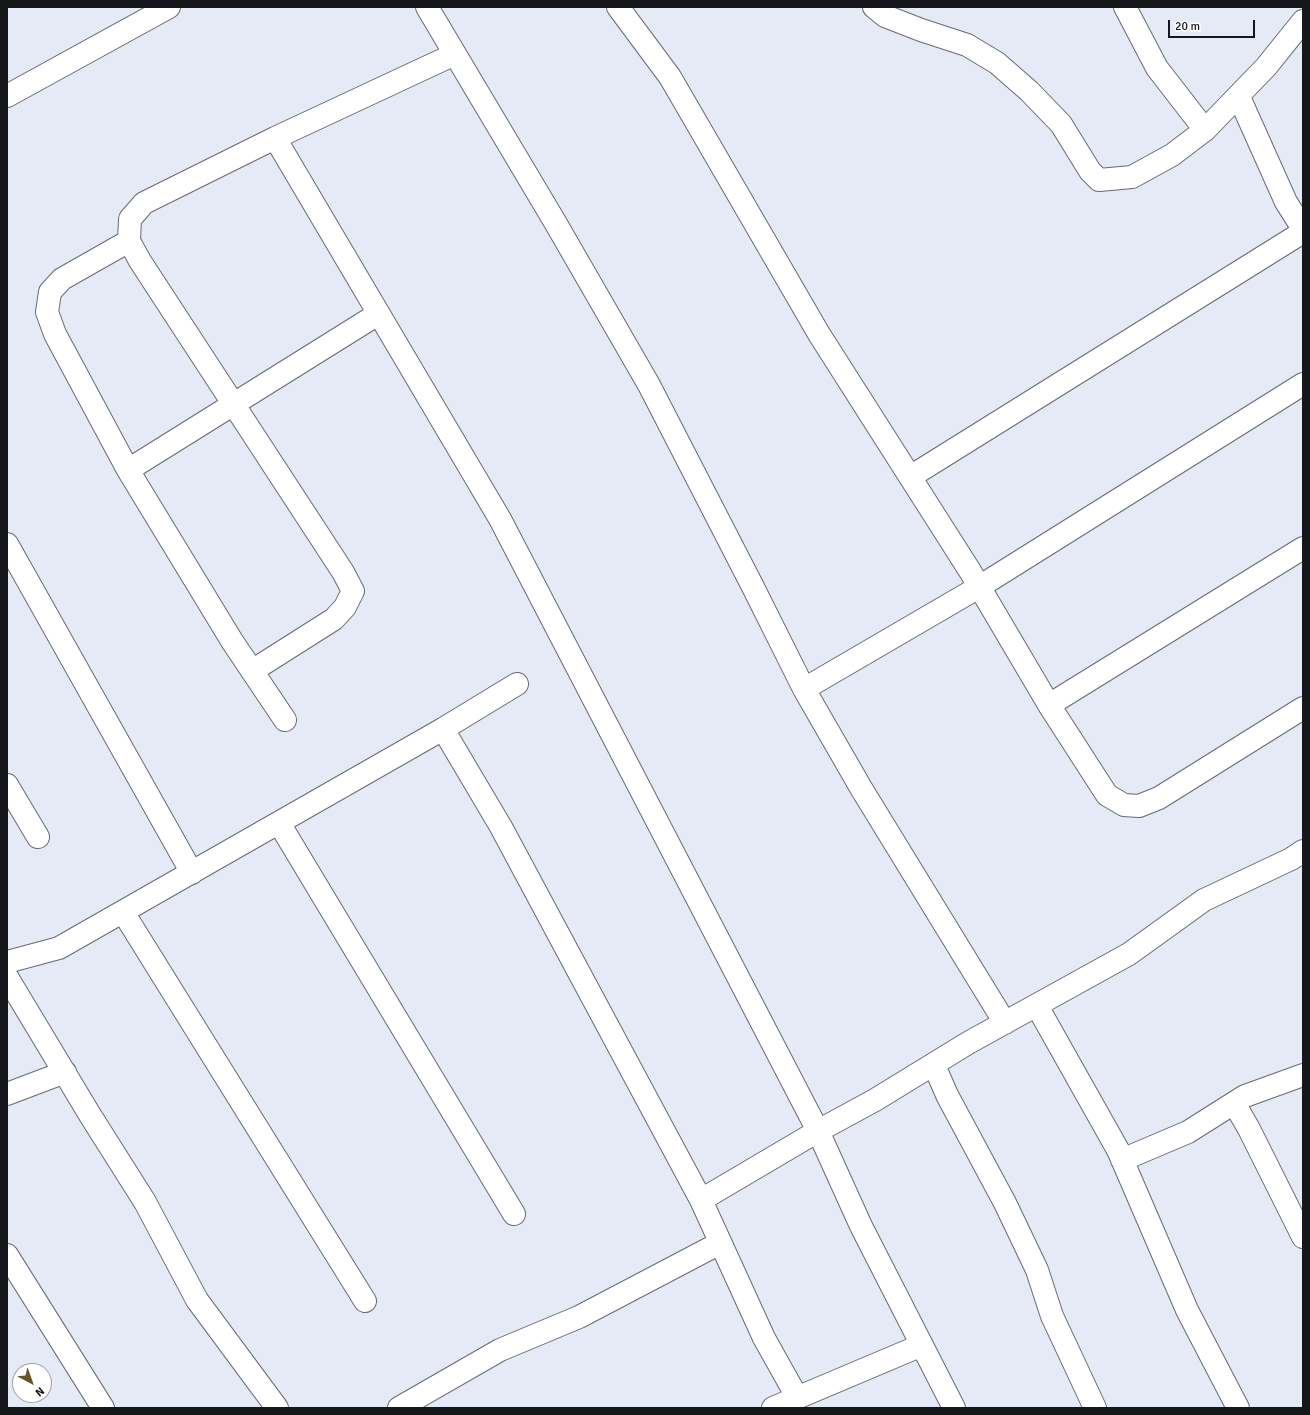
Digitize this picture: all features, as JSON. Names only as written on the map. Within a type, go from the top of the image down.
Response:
[{"type":"street","points":[[7,96],[169,7]]},
{"type":"street","points":[[427,7],[649,385],[754,587],[804,689],[861,788],[1005,1023]]},
{"type":"street","points":[[618,7],[670,77],[819,334],[979,587],[1049,705],[1107,795],[1124,805],[1139,806],[1159,798],[1303,708]]},
{"type":"street","points":[[874,7],[885,16],[967,45],[997,63],[1029,91],[1061,124],[1090,171],[1099,180],[1132,177],[1172,155],[1205,130],[1266,67],[1303,21]]},
{"type":"street","points":[[1125,7],[1158,68],[1205,130]]},
{"type":"street","points":[[252,671],[334,619],[345,607],[353,591],[344,572],[140,261],[129,241],[130,219],[144,203],[275,138],[455,54]]},
{"type":"street","points":[[1239,96],[1286,202],[1303,229]]},
{"type":"street","points":[[275,138],[500,519],[818,1131],[861,1226],[954,1408]]},
{"type":"street","points":[[910,477],[1303,232]]},
{"type":"street","points":[[129,241],[62,279],[50,292],[47,312],[55,334],[128,470],[252,671],[285,720]]},
{"type":"street","points":[[128,470],[235,405],[378,314]]},
{"type":"street","points":[[804,689],[979,587],[1303,384]]},
{"type":"street","points":[[7,544],[192,873]]},
{"type":"street","points":[[1049,705],[1303,548]]},
{"type":"street","points":[[7,962],[59,948],[280,823],[517,684]]},
{"type":"street","points":[[442,729],[500,827],[701,1200],[764,1338],[797,1397]]},
{"type":"street","points":[[7,784],[38,837]]},
{"type":"street","points":[[280,823],[514,1214]]},
{"type":"street","points":[[701,1200],[934,1065],[968,1043],[1129,954],[1204,900],[1291,859],[1303,851]]},
{"type":"street","points":[[123,912],[366,1301]]},
{"type":"street","points":[[7,976],[145,1202],[197,1300],[277,1408]]},
{"type":"street","points":[[1037,1006],[1065,1054],[1122,1160],[1187,1310],[1238,1408]]},
{"type":"street","points":[[934,1065],[947,1095],[1006,1203],[1037,1270],[1052,1316],[1095,1408]]},
{"type":"street","points":[[7,1094],[65,1072]]},
{"type":"street","points":[[1122,1160],[1188,1132],[1245,1096],[1303,1075]]},
{"type":"street","points":[[1234,1103],[1249,1129],[1303,1237]]},
{"type":"street","points":[[398,1408],[500,1350],[579,1317],[720,1243]]},
{"type":"street","points":[[7,1256],[104,1408]]},
{"type":"street","points":[[773,1408],[922,1345]]}]
